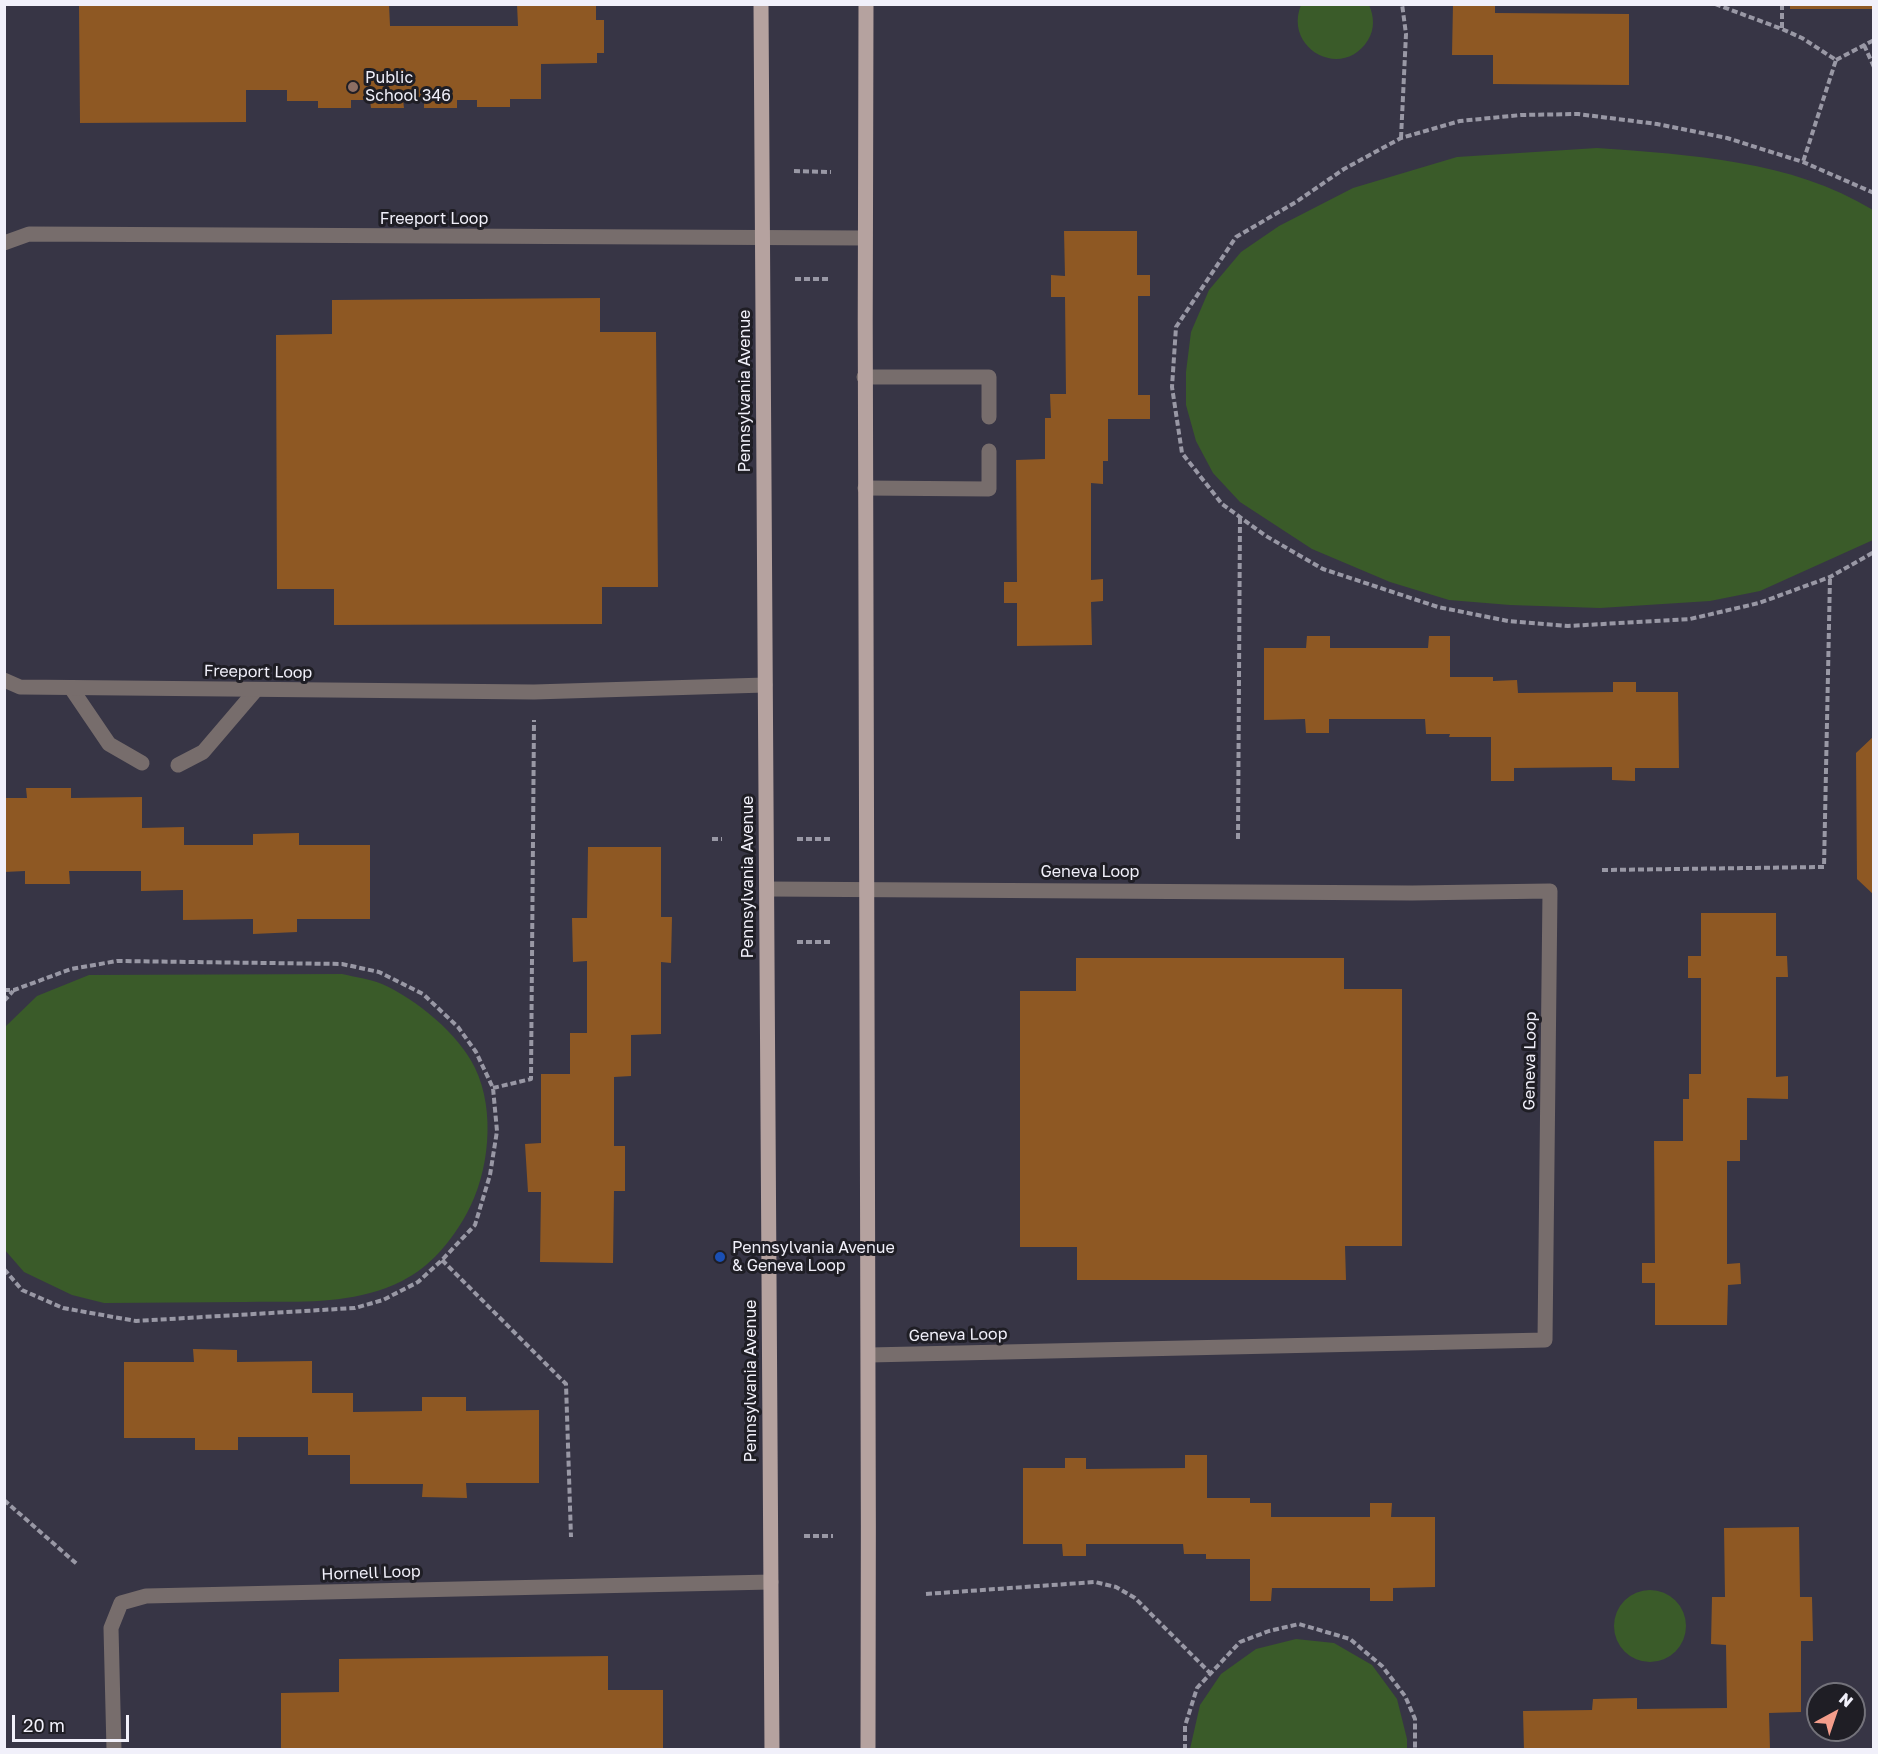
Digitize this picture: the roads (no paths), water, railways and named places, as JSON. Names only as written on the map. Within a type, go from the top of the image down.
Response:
[{"type":"main road","name":"Pennsylvania Avenue","points":[[761,4],[772,1749]]},
{"type":"main road","points":[[866,4],[864,377],[869,1355],[868,1749]]},
{"type":"street","name":"Freeport Loop","points":[[4,243],[29,234],[864,238]]},
{"type":"street","points":[[864,377],[989,377],[989,417]]},
{"type":"street","points":[[865,488],[989,489],[989,452]]},
{"type":"street","name":"Freeport Loop","points":[[4,680],[20,687],[534,692],[765,685]]},
{"type":"street","points":[[71,688],[109,744],[142,763]]},
{"type":"street","points":[[178,765],[202,752],[256,690]]},
{"type":"street","name":"Geneva Loop","points":[[766,889],[1412,893],[1550,891],[1545,1340],[869,1355]]},
{"type":"street","name":"Hornell Loop","points":[[114,1749],[111,1628],[121,1603],[146,1596],[771,1582]]},
{"type":"place","name":"Public School 346","points":[[353,87]]},
{"type":"place","name":"Pennsylvania Avenue & Geneva Loop","points":[[720,1257]]}]
